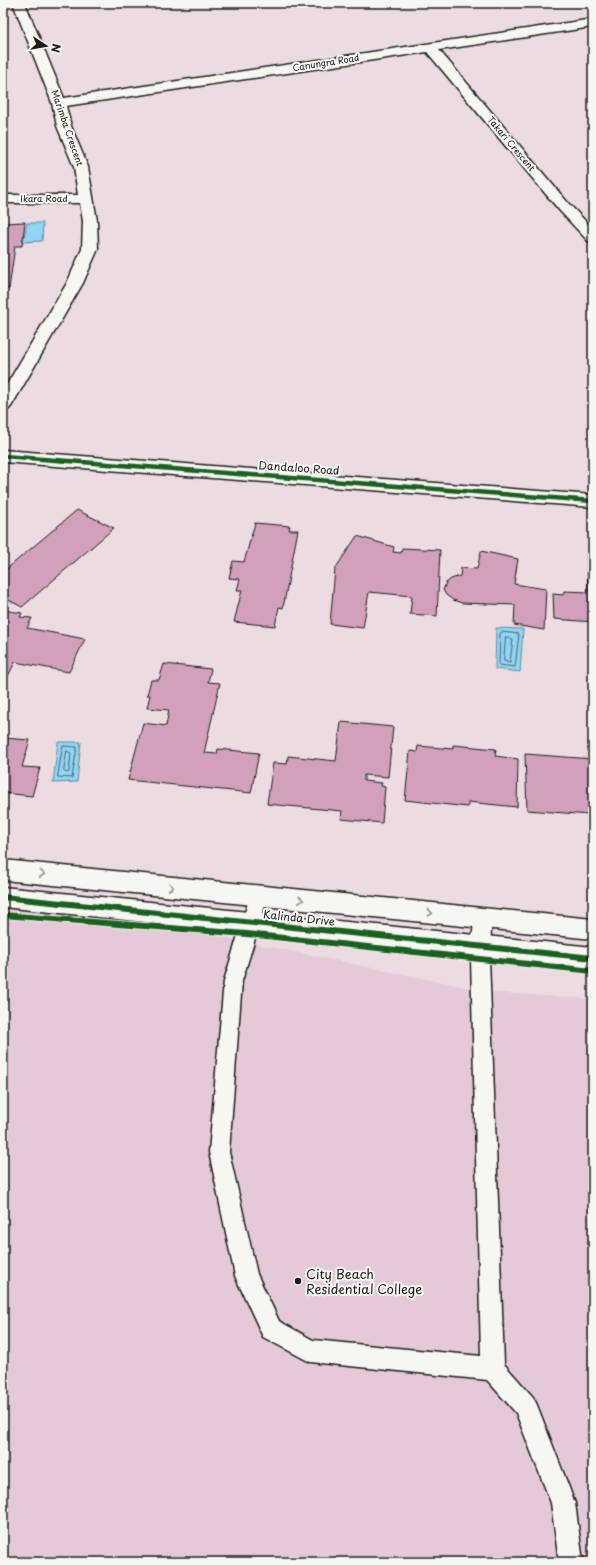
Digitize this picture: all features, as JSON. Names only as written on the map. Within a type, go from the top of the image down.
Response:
[{"type":"street","name":"Marimba Crescent","points":[[3,405],[75,283],[90,249],[90,222],[81,167],[64,126],[59,103],[19,3]]},
{"type":"street","name":"Canungra Road","points":[[59,103],[593,23]]},
{"type":"street","name":"Takari Crescent","points":[[432,48],[564,207],[593,238]]},
{"type":"street","name":"Ikara Road","points":[[3,199],[86,199]]},
{"type":"street","name":"Dandaloo Road","points":[[3,456],[593,501]]},
{"type":"street","name":"Kalinda Drive","points":[[3,870],[593,929]]},
{"type":"street","name":"Kalinda Drive","points":[[3,897],[593,958]]},
{"type":"lane","points":[[259,896],[233,981],[220,1152],[246,1276],[271,1329],[310,1351],[493,1369]]},
{"type":"lane","points":[[483,918],[480,946],[493,1369],[524,1405],[564,1503],[571,1562]]},
{"type":"shaded area","name":"City Beach Residential College","points":[[3,892],[490,992],[593,999],[593,1562],[3,1562]]},
{"type":"water","points":[[27,223],[43,223],[42,241],[23,242]]},
{"type":"water","points":[[496,628],[523,629],[520,672],[495,669]]},
{"type":"water","points":[[58,742],[81,742],[77,782],[53,783]]},
{"type":"building","points":[[25,222],[22,246],[15,246],[9,289],[3,289],[3,223]]},
{"type":"building","points":[[77,510],[114,528],[22,607],[3,597],[3,572]]},
{"type":"building","points":[[255,523],[290,526],[289,530],[298,530],[283,608],[279,607],[275,626],[234,622],[242,590],[237,590],[240,579],[229,578],[233,561],[244,562]]},
{"type":"building","points":[[357,536],[394,547],[393,552],[401,553],[402,548],[440,550],[437,616],[410,614],[412,596],[369,592],[363,628],[330,624],[335,569]]},
{"type":"building","points":[[481,551],[518,559],[514,584],[546,589],[544,630],[514,625],[515,605],[462,603],[453,600],[446,595],[443,590],[446,583],[451,579],[460,576],[461,568],[477,569]]},
{"type":"building","points":[[587,554],[593,555],[593,622],[554,619],[553,594],[563,595],[564,591],[588,592]]},
{"type":"building","points":[[3,610],[22,613],[20,617],[32,618],[27,628],[85,639],[69,672],[15,662],[3,686]]},
{"type":"building","points":[[164,664],[211,669],[208,682],[220,683],[204,753],[217,754],[218,749],[259,753],[251,793],[128,780],[143,723],[166,726],[169,710],[147,708],[150,695],[147,695],[151,680],[159,680]]},
{"type":"building","points":[[341,722],[393,727],[388,777],[364,775],[364,781],[382,783],[381,786],[385,787],[382,823],[341,819],[342,811],[267,804],[273,763],[287,764],[288,756],[336,761]]},
{"type":"building","points":[[3,738],[30,740],[22,767],[40,768],[32,796],[3,793]]},
{"type":"building","points":[[453,745],[496,749],[495,756],[518,759],[517,807],[468,802],[468,807],[405,800],[410,751],[417,752],[418,746],[453,749]]},
{"type":"building","points":[[525,754],[593,759],[593,826],[591,826],[590,815],[527,810]]},
{"type":"cycle path","points":[[3,456],[593,501]]},
{"type":"cycle path","points":[[3,897],[593,958]]},
{"type":"cycle path","points":[[3,915],[247,934],[593,971]]},
{"type":"place","name":"City Beach Residential College","points":[[298,1281]]}]
